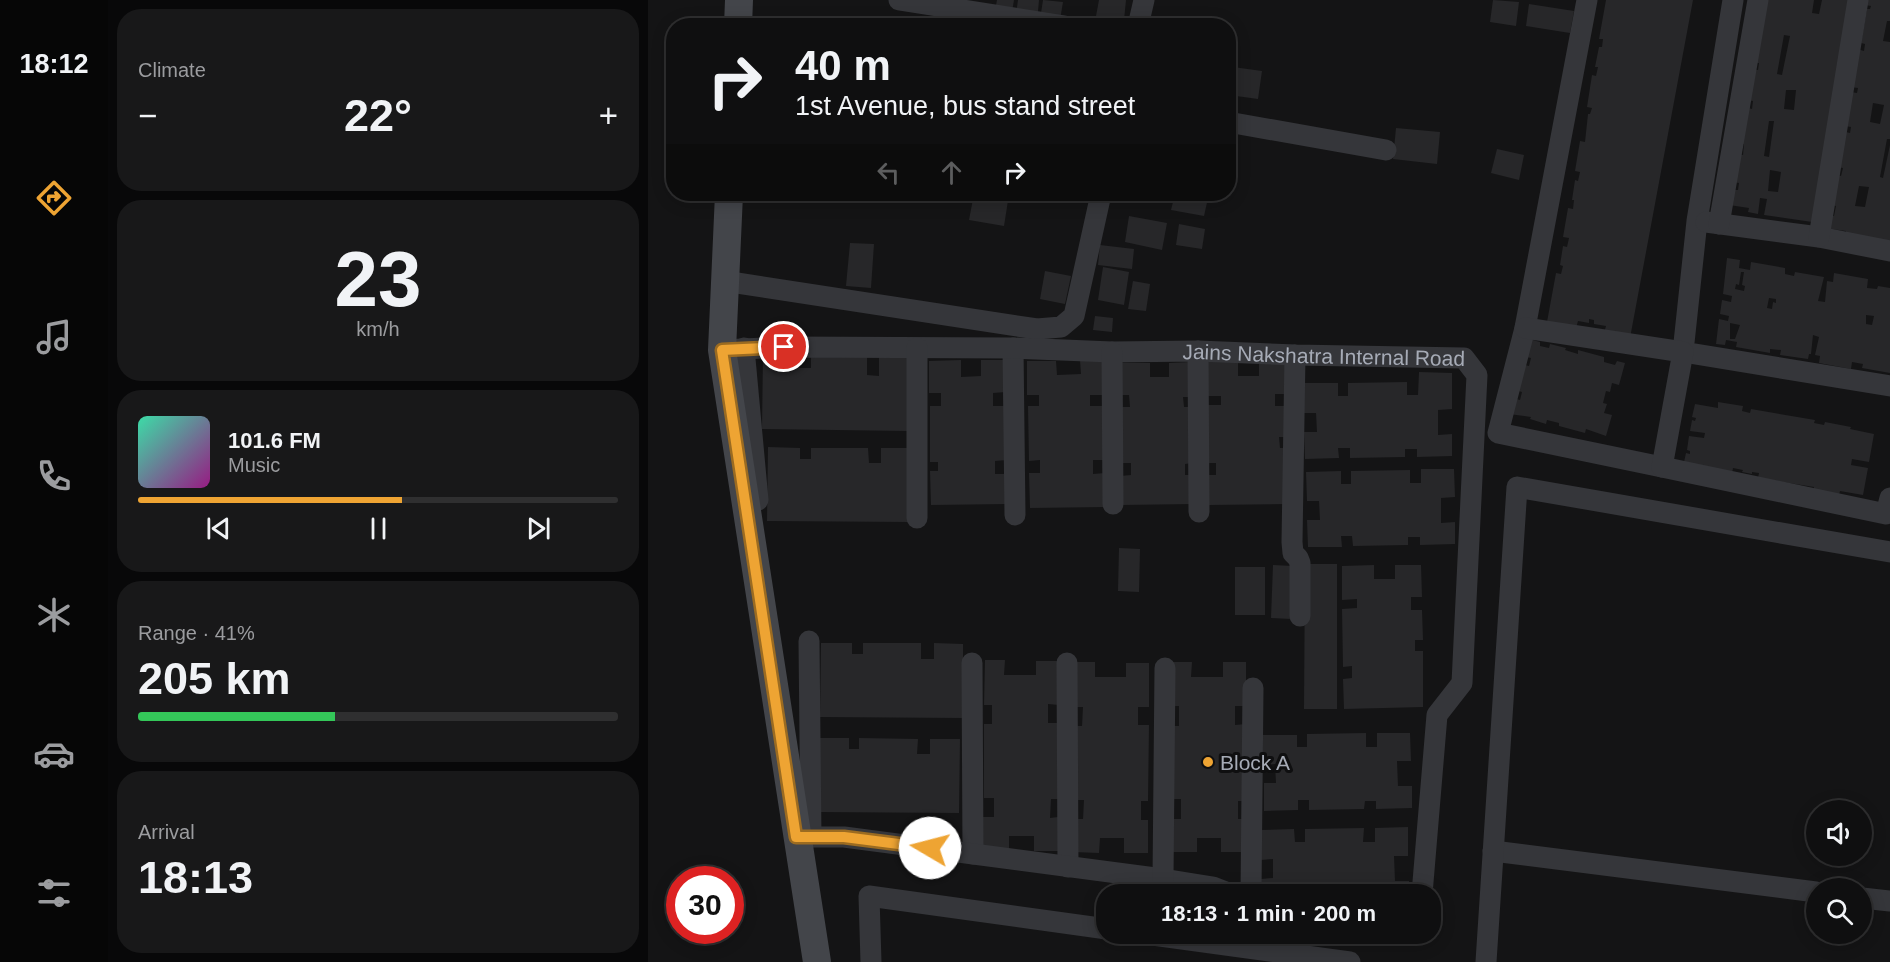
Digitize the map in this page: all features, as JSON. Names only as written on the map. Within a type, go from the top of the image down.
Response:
[{"type":"street","points":[[738,18],[739,0]]},
{"type":"street","points":[[899,0],[1014,18]]},
{"type":"street","points":[[1139,18],[1144,0]]},
{"type":"street","points":[[1587,0],[1525,328],[1498,433],[1662,467],[1889,509]]},
{"type":"street","points":[[1662,467],[1683,352],[1697,221],[1733,0]]},
{"type":"street","points":[[1719,224],[1758,0]]},
{"type":"street","points":[[1819,237],[1858,0]]},
{"type":"street","points":[[1236,123],[1386,150]]},
{"type":"street","points":[[729,201],[724,281],[805,837],[817,962]]},
{"type":"street","points":[[724,281],[1036,328],[1061,327],[1074,316],[1099,201]]},
{"type":"street","points":[[1697,221],[1819,237],[1890,250]]},
{"type":"street","points":[[1525,328],[1890,386]]},
{"type":"street","points":[[917,348],[917,518]]},
{"type":"street","points":[[1013,348],[1015,515]]},
{"type":"street","name":"Jains Nakshatra Internal Road","points":[[735,349],[1013,348],[1112,352],[1198,351],[1464,358],[1477,375],[1462,683],[1437,715],[1423,884]]},
{"type":"street","points":[[735,349],[761,531]]},
{"type":"street","points":[[1198,351],[1199,512]]},
{"type":"street","points":[[1112,352],[1113,504]]},
{"type":"street","points":[[1294,355],[1292,542],[1293,553],[1300,563],[1300,616]]},
{"type":"street","points":[[1486,962],[1517,487],[1890,552]]},
{"type":"street","points":[[805,837],[809,640]]},
{"type":"street","points":[[972,663],[973,854]]},
{"type":"street","points":[[1067,663],[1068,867]]},
{"type":"street","points":[[1163,879],[1165,669]]},
{"type":"street","points":[[1251,884],[1253,688]]},
{"type":"street","points":[[805,837],[844,837],[1194,884]]},
{"type":"street","points":[[1493,851],[1806,891]]},
{"type":"street","points":[[871,962],[869,896],[1096,927]]},
{"type":"street","points":[[1872,899],[1890,901]]},
{"type":"street","points":[[1218,944],[1350,962]]},
{"type":"building","points":[[997,0],[1014,0],[1011,18],[994,16]]},
{"type":"building","points":[[1018,0],[1039,0],[1037,18],[1015,18]]},
{"type":"building","points":[[1043,0],[1063,2],[1060,18],[1040,18]]},
{"type":"building","points":[[1099,0],[1126,0],[1124,18],[1096,16]]},
{"type":"building","points":[[1493,0],[1519,2],[1516,26],[1490,22]]},
{"type":"building","points":[[1606,0],[1693,0],[1630,338],[1604,333],[1606,326],[1594,324],[1594,320],[1589,319],[1589,323],[1578,321],[1576,328],[1547,322],[1556,273],[1561,274],[1563,266],[1560,265],[1563,246],[1567,247],[1569,238],[1563,237],[1568,208],[1573,209],[1575,180],[1578,181],[1580,172],[1575,171],[1580,141],[1585,142],[1588,114],[1592,108],[1587,107],[1592,75],[1596,76],[1598,67],[1595,67],[1599,47],[1602,47],[1603,39],[1599,39]]},
{"type":"building","points":[[1763,0],[1814,0],[1812,13],[1819,14],[1822,0],[1853,0],[1819,223],[1764,215],[1767,199],[1760,198],[1758,214],[1748,212],[1749,208],[1729,205],[1731,190],[1738,190],[1739,183],[1733,182],[1737,154],[1743,155],[1744,144],[1739,143],[1745,107],[1752,109],[1753,101],[1747,100],[1752,69],[1758,70],[1759,63],[1754,63]],"holes":[[[1784,35],[1790,36],[1782,75],[1777,74]],[[1786,90],[1796,90],[1794,110],[1784,109]],[[1769,121],[1774,121],[1769,157],[1764,156]],[[1770,170],[1781,172],[1778,192],[1768,191]]]},
{"type":"building","points":[[1866,0],[1890,0],[1890,21],[1887,21],[1883,41],[1890,42],[1890,139],[1887,139],[1880,177],[1883,178],[1890,145],[1890,242],[1824,228],[1827,215],[1834,216],[1836,206],[1832,205],[1837,175],[1841,176],[1843,168],[1836,167],[1842,131],[1850,133],[1851,127],[1845,126],[1851,92],[1857,93],[1858,88],[1850,87],[1857,49],[1864,51],[1865,44],[1861,43],[1867,9],[1871,6],[1865,5]],"holes":[[[1873,103],[1884,105],[1880,124],[1870,122]],[[1859,186],[1869,187],[1865,207],[1855,206]]]},
{"type":"building","points":[[1529,4],[1574,11],[1570,33],[1526,26]]},
{"type":"building","points":[[1236,67],[1262,71],[1258,99],[1236,96]]},
{"type":"building","points":[[1396,128],[1440,132],[1437,164],[1393,159]]},
{"type":"building","points":[[1497,149],[1524,155],[1519,180],[1491,173]]},
{"type":"building","points":[[973,201],[1008,201],[1004,226],[969,220]]},
{"type":"building","points":[[1173,201],[1207,201],[1204,216],[1171,210]]},
{"type":"building","points":[[1129,216],[1167,223],[1162,250],[1125,242]]},
{"type":"building","points":[[1179,224],[1205,229],[1202,249],[1176,245]]},
{"type":"building","points":[[850,243],[874,244],[871,288],[846,286]]},
{"type":"building","points":[[1100,245],[1134,249],[1132,269],[1098,265]]},
{"type":"building","points":[[1727,258],[1740,260],[1739,268],[1750,270],[1751,262],[1785,268],[1785,274],[1794,276],[1795,272],[1824,277],[1818,301],[1825,302],[1827,281],[1833,282],[1834,273],[1868,279],[1867,288],[1877,289],[1878,286],[1890,288],[1890,373],[1862,368],[1863,364],[1852,362],[1851,369],[1819,363],[1820,356],[1815,355],[1819,337],[1813,335],[1811,354],[1808,359],[1780,355],[1781,350],[1770,349],[1770,353],[1736,347],[1737,342],[1726,340],[1725,345],[1716,344],[1719,319],[1728,321],[1729,316],[1720,314],[1722,300],[1731,302],[1732,296],[1723,294]],"holes":[[[1741,272],[1744,272],[1742,285],[1745,286],[1744,291],[1735,289],[1736,284],[1739,285]],[[1769,298],[1776,299],[1772,309],[1767,308]],[[1866,315],[1874,316],[1872,325],[1866,324]],[[1730,323],[1740,325],[1735,339],[1730,339]]]},
{"type":"building","points":[[1103,267],[1129,272],[1124,305],[1098,300]]},
{"type":"building","points":[[1045,271],[1071,276],[1065,304],[1040,299]]},
{"type":"building","points":[[1133,281],[1150,284],[1146,311],[1128,309]]},
{"type":"building","points":[[1095,316],[1113,318],[1112,332],[1093,330]]},
{"type":"building","points":[[1526,338],[1540,342],[1540,346],[1549,348],[1550,344],[1578,354],[1578,350],[1604,357],[1604,362],[1615,365],[1617,361],[1625,363],[1619,385],[1612,383],[1610,392],[1606,391],[1603,403],[1607,404],[1604,413],[1612,415],[1606,436],[1586,429],[1585,433],[1559,426],[1559,423],[1547,420],[1546,424],[1530,419],[1531,417],[1509,414],[1513,398],[1520,400],[1522,392],[1512,389],[1518,363],[1529,366],[1531,358],[1521,356]]},
{"type":"building","points":[[763,352],[800,353],[799,368],[811,368],[811,353],[867,354],[867,375],[879,376],[879,354],[909,354],[908,431],[762,429]]},
{"type":"building","points":[[961,360],[961,377],[981,376],[981,360],[1006,360],[1006,392],[993,393],[993,406],[1007,406],[1007,460],[995,461],[995,474],[1007,474],[1008,504],[931,505],[930,471],[938,471],[938,462],[930,462],[930,406],[941,406],[941,393],[929,393],[929,361]]},
{"type":"building","points":[[1080,360],[1102,360],[1103,395],[1090,395],[1090,406],[1103,406],[1104,460],[1093,460],[1093,474],[1105,473],[1106,507],[1030,508],[1029,473],[1040,473],[1040,460],[1029,461],[1028,406],[1039,406],[1039,395],[1027,395],[1027,361],[1056,361],[1057,375],[1081,374]]},
{"type":"building","points":[[1286,361],[1286,394],[1275,394],[1275,406],[1286,406],[1287,437],[1279,437],[1280,448],[1287,448],[1287,504],[1208,505],[1207,475],[1216,475],[1216,463],[1207,463],[1207,405],[1221,405],[1221,396],[1206,396],[1206,362],[1238,362],[1238,376],[1259,376],[1259,362]]},
{"type":"building","points":[[1191,362],[1192,397],[1183,397],[1184,407],[1192,407],[1193,463],[1185,464],[1185,475],[1193,475],[1194,504],[1121,505],[1120,476],[1131,475],[1131,463],[1120,463],[1119,407],[1130,407],[1129,395],[1119,395],[1118,363],[1150,363],[1150,377],[1169,377],[1169,363]]},
{"type":"building","points":[[1419,372],[1452,373],[1452,409],[1438,410],[1438,435],[1452,434],[1452,456],[1417,457],[1417,449],[1405,449],[1405,457],[1350,458],[1350,448],[1338,448],[1339,458],[1305,459],[1304,432],[1317,432],[1316,413],[1304,413],[1303,383],[1338,383],[1338,396],[1348,396],[1348,383],[1407,382],[1407,395],[1418,395]]},
{"type":"building","points":[[1718,402],[1743,406],[1742,411],[1750,413],[1751,409],[1815,420],[1814,423],[1824,425],[1825,422],[1851,427],[1850,429],[1874,434],[1869,462],[1852,459],[1851,465],[1868,468],[1863,495],[1840,491],[1839,495],[1813,490],[1814,487],[1758,478],[1759,473],[1752,472],[1752,474],[1733,468],[1732,474],[1684,462],[1686,453],[1690,454],[1687,450],[1689,436],[1704,438],[1705,433],[1690,431],[1692,420],[1695,421],[1696,418],[1692,417],[1695,404],[1718,408]]},
{"type":"building","points":[[768,447],[800,448],[800,459],[811,459],[811,448],[868,448],[869,463],[881,463],[881,448],[911,448],[910,522],[767,521]]},
{"type":"building","points":[[1421,469],[1454,469],[1455,497],[1441,498],[1441,523],[1455,522],[1455,544],[1420,545],[1420,537],[1408,537],[1408,545],[1353,546],[1352,536],[1341,536],[1342,547],[1308,547],[1307,520],[1320,520],[1319,501],[1307,501],[1306,472],[1341,471],[1341,484],[1351,484],[1351,471],[1410,470],[1410,483],[1421,483]]},
{"type":"building","points":[[1119,548],[1140,549],[1139,592],[1118,591]]},
{"type":"building","points":[[1305,564],[1337,564],[1337,709],[1304,709]]},
{"type":"building","points":[[1273,565],[1293,566],[1291,619],[1271,618]]},
{"type":"building","points":[[1374,565],[1374,579],[1395,579],[1395,565],[1421,565],[1422,597],[1411,597],[1411,610],[1422,610],[1423,640],[1415,640],[1415,651],[1423,651],[1423,707],[1344,709],[1343,679],[1352,678],[1352,666],[1343,667],[1342,609],[1357,608],[1357,599],[1342,600],[1342,566]]},
{"type":"building","points":[[1235,567],[1265,567],[1265,615],[1235,615]]},
{"type":"building","points":[[821,643],[852,643],[852,654],[863,654],[863,643],[921,643],[921,659],[934,659],[934,643],[963,644],[963,718],[820,717]]},
{"type":"building","points":[[985,660],[1005,660],[1004,675],[1036,675],[1036,661],[1059,661],[1059,705],[1048,704],[1048,723],[1059,723],[1058,799],[1051,799],[1050,818],[1058,817],[1058,851],[1034,851],[1034,836],[1009,836],[1009,850],[983,850],[983,817],[994,817],[994,798],[984,798],[984,724],[992,724],[992,705],[984,705]]},
{"type":"building","points":[[1075,662],[1095,662],[1095,677],[1126,677],[1126,663],[1149,663],[1149,707],[1138,707],[1138,725],[1149,725],[1148,801],[1141,801],[1141,820],[1148,820],[1148,853],[1124,853],[1124,838],[1100,838],[1099,853],[1073,852],[1073,819],[1083,819],[1084,800],[1073,800],[1074,726],[1082,726],[1083,707],[1074,707]]},
{"type":"building","name":"Block A","points":[[1172,662],[1192,662],[1191,677],[1223,677],[1223,662],[1246,662],[1246,706],[1235,706],[1235,725],[1246,724],[1245,801],[1238,801],[1238,819],[1245,819],[1245,852],[1221,852],[1221,838],[1197,838],[1197,852],[1170,852],[1171,819],[1181,819],[1181,799],[1171,799],[1171,726],[1179,726],[1179,706],[1171,706]]},
{"type":"building","points":[[1366,733],[1366,747],[1377,747],[1377,733],[1410,733],[1411,761],[1397,761],[1398,786],[1412,786],[1412,808],[1376,809],[1376,801],[1365,801],[1364,809],[1309,810],[1309,800],[1298,800],[1298,810],[1264,811],[1264,783],[1276,783],[1275,764],[1263,765],[1263,735],[1297,735],[1297,747],[1307,747],[1307,734]]},
{"type":"building","points":[[817,738],[849,738],[849,749],[859,749],[859,738],[918,739],[917,754],[930,754],[930,739],[960,739],[959,813],[816,812]]},
{"type":"building","points":[[1408,827],[1408,856],[1394,856],[1395,881],[1409,881],[1409,884],[1261,884],[1261,879],[1273,878],[1273,859],[1261,860],[1260,830],[1294,829],[1295,842],[1305,842],[1305,829],[1364,828],[1363,842],[1375,842],[1375,828]]},
{"type":"place","name":"Block A","points":[[1208,762]]},
{"type":"route","points":[[784,347],[722,350],[796,837],[844,837],[930,848]]}]
